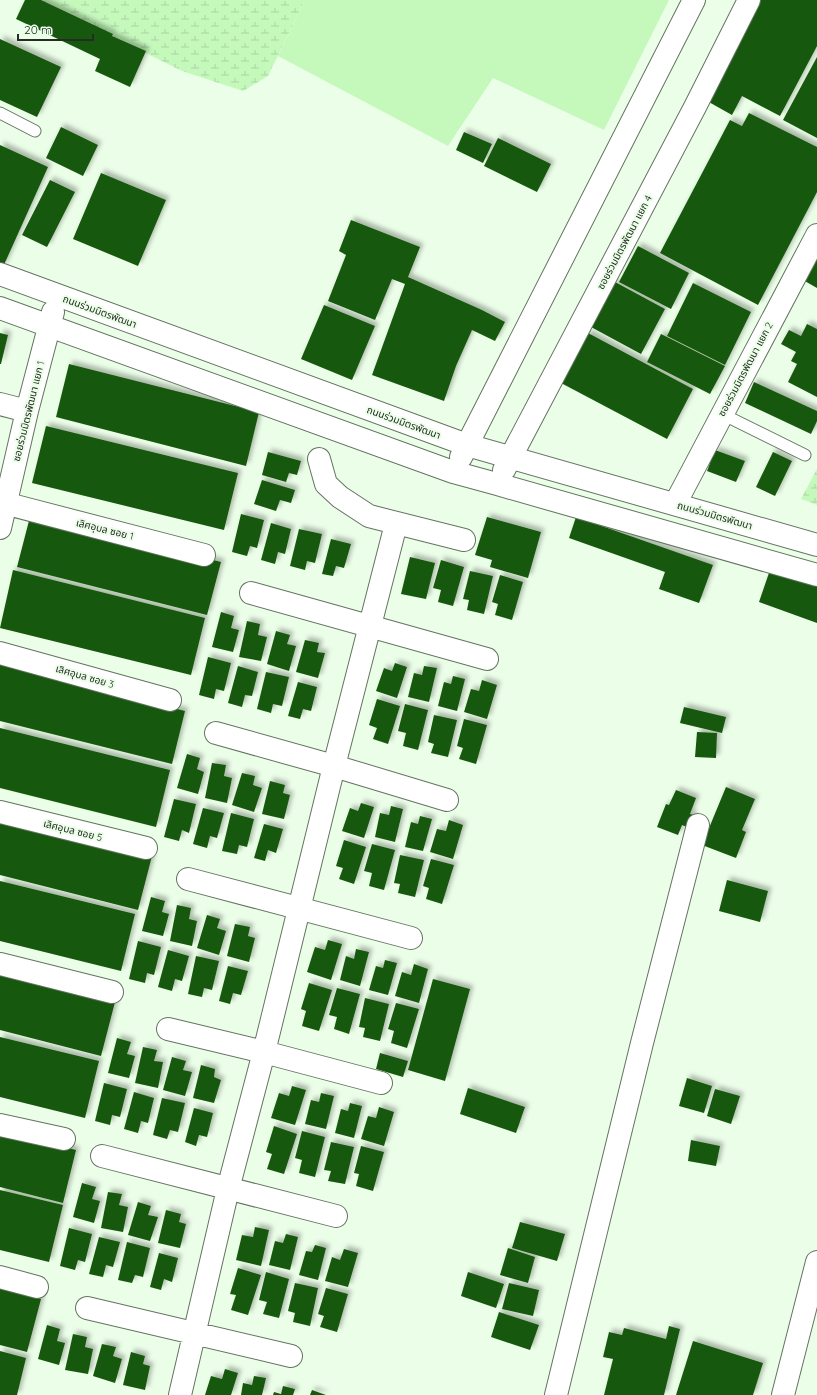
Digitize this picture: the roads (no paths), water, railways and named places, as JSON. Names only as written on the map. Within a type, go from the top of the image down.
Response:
[{"type":"street","points":[[453,472],[694,0]]},
{"type":"street","name":"ซอยร่วมมิตรพัฒนา แยก 4","points":[[497,484],[695,108],[749,0]]},
{"type":"street","name":"ซอยร่วมมิตรพัฒนา แยก 2","points":[[675,504],[817,235]]},
{"type":"street","name":"ถนนร่วมมิตรพัฒนา","points":[[0,274],[467,445],[817,545]]},
{"type":"street","name":"ซอยร่วมมิตรพัฒนา แยก 1","points":[[0,528],[3,503],[57,295]]},
{"type":"street","points":[[0,308],[453,472],[817,575]]},
{"type":"street","points":[[0,404],[27,411]]},
{"type":"street","points":[[319,459],[326,484],[340,497],[369,516],[464,540]]},
{"type":"street","name":"เลิศอุบล ซอย 1","points":[[3,503],[204,554]]},
{"type":"street","points":[[180,1395],[228,1190],[396,524]]},
{"type":"street","points":[[251,593],[487,659]]},
{"type":"street","name":"เลิศอุบล ซอย 3","points":[[0,653],[170,700]]},
{"type":"street","points":[[216,733],[447,800]]},
{"type":"street","name":"เลิศอุบล ซอย 5","points":[[0,812],[146,848]]},
{"type":"street","points":[[556,1395],[698,825]]},
{"type":"street","points":[[188,879],[411,938]]},
{"type":"street","points":[[0,964],[112,992]]},
{"type":"street","points":[[168,1029],[264,1052],[381,1084]]},
{"type":"street","points":[[0,1125],[64,1139]]},
{"type":"street","points":[[102,1156],[228,1190],[336,1216]]},
{"type":"street","points":[[783,1395],[817,1262]]},
{"type":"street","points":[[0,1277],[37,1287]]},
{"type":"street","points":[[86,1308],[291,1356]]},
{"type":"lane","points":[[0,113],[35,131]]},
{"type":"lane","points":[[722,414],[805,455]]}]
